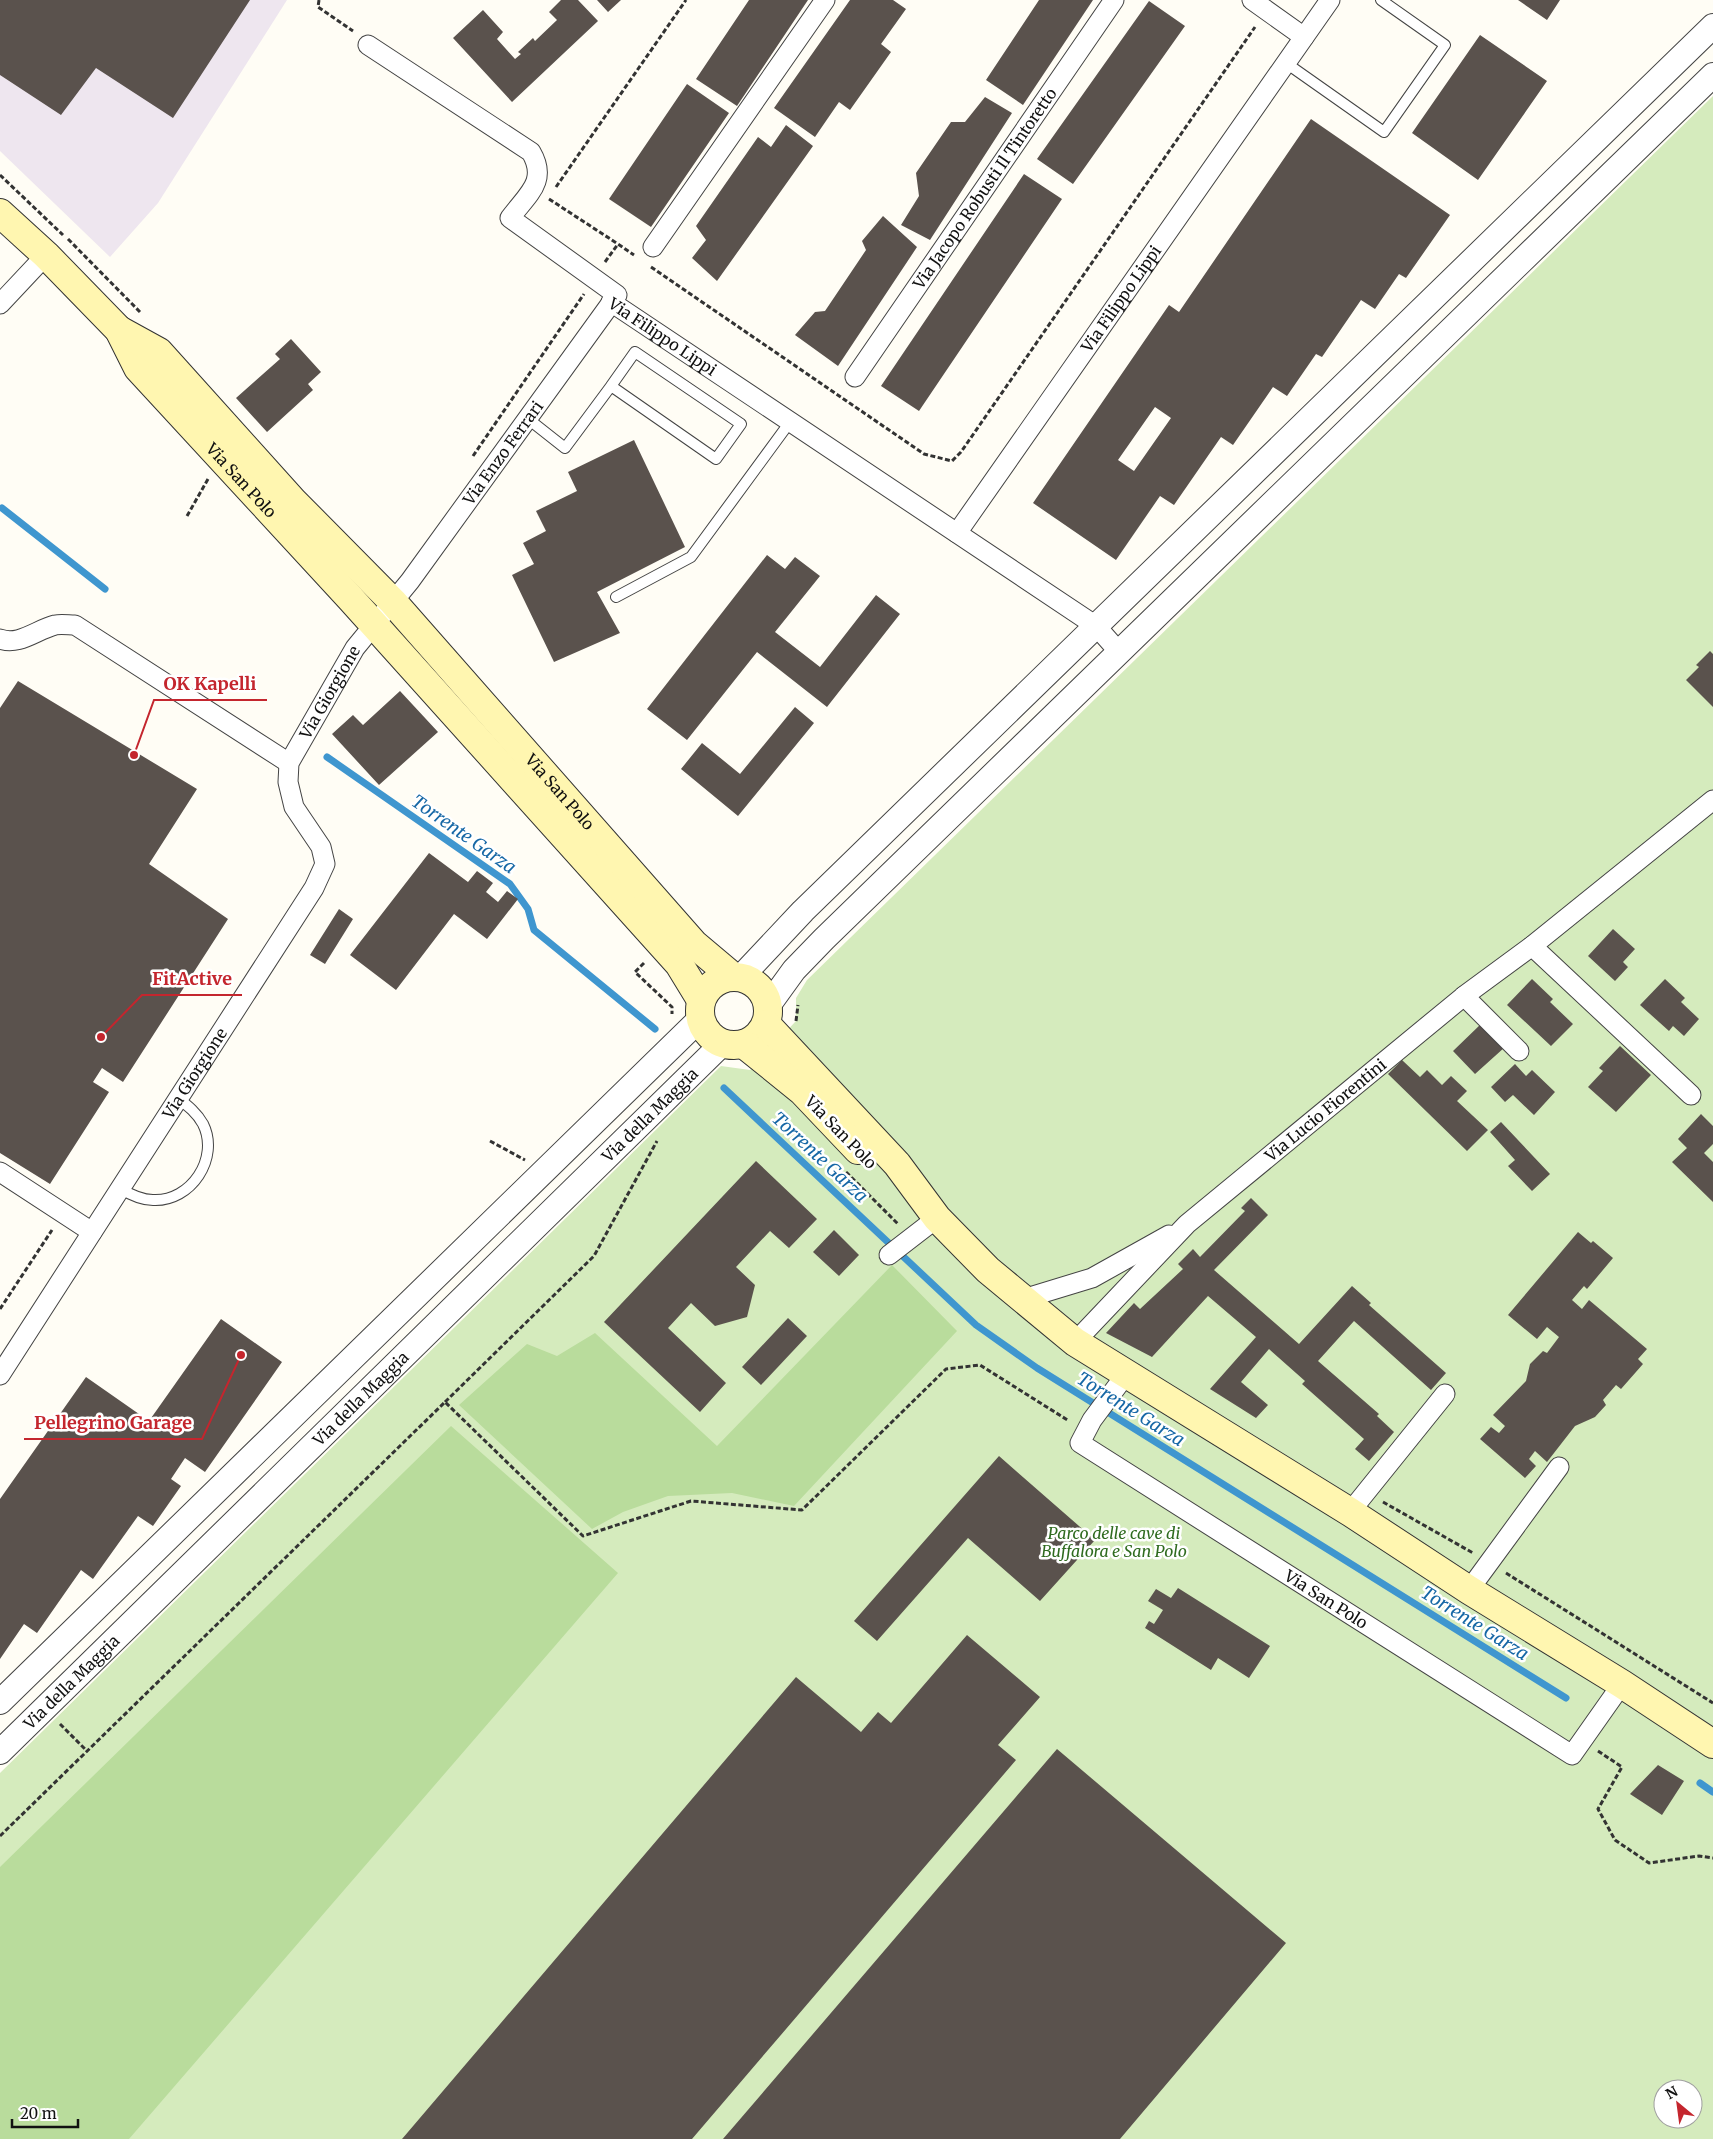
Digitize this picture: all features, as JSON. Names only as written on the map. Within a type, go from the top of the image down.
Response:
[{"type":"main road","name":"Via San Polo","points":[[0,213],[46,255],[118,330],[138,368],[374,624],[679,964],[700,1009],[709,1036],[733,1044],[802,1091],[884,1176],[937,1218],[988,1270],[1075,1342],[1357,1501],[1469,1590],[1622,1684],[1713,1744]]},
{"type":"main road","name":"Via San Polo","points":[[118,330],[159,352],[293,500],[394,602],[694,944],[737,977],[759,988],[767,1015],[897,1164],[937,1218]]},
{"type":"main road","points":[[700,1009],[708,988],[718,981],[737,977]]},
{"type":"main road","points":[[733,1044],[758,1037],[767,1015]]},
{"type":"street","points":[[648,258],[825,0]]},
{"type":"street","name":"Via Jacopo Robusti Il Tintoretto","points":[[855,377],[1114,0]]},
{"type":"street","name":"Via Filippo Lippi","points":[[957,533],[1330,0]]},
{"type":"street","points":[[1260,5],[1304,37]]},
{"type":"street","points":[[737,977],[1713,26]]},
{"type":"street","name":"Via Filippo Lippi","points":[[368,45],[531,152],[538,165],[538,179],[510,218],[617,294],[611,302],[1096,626],[1120,652]]},
{"type":"street","points":[[767,1015],[794,970],[824,939],[1713,75]]},
{"type":"street","points":[[0,304],[46,255]]},
{"type":"street","name":"Via Enzo Ferrari","points":[[394,602],[611,302]]},
{"type":"street","points":[[374,624],[394,602]]},
{"type":"street","name":"Via Giorgione","points":[[0,1375],[314,888],[325,864],[321,847],[294,807],[288,782],[289,763],[355,648],[374,624]]},
{"type":"street","points":[[0,639],[7,642],[20,640],[57,625],[75,625],[289,763]]},
{"type":"street","name":"Via Lucio Fiorentini","points":[[1075,1342],[1187,1224],[1464,996],[1532,946],[1713,800]]},
{"type":"street","points":[[1532,946],[1691,1095]]},
{"type":"street","points":[[1464,996],[1519,1051]]},
{"type":"street","name":"Via della Maggia","points":[[0,1702],[700,1009]]},
{"type":"street","name":"Via della Maggia","points":[[0,1752],[733,1044]]},
{"type":"street","points":[[0,1172],[92,1232]]},
{"type":"street","points":[[889,1255],[937,1218]]},
{"type":"street","name":"Via Lucio Fiorentini","points":[[1023,1300],[1092,1278],[1187,1224]]},
{"type":"street","points":[[1089,1426],[1127,1373]]},
{"type":"street","points":[[1357,1501],[1445,1394]]},
{"type":"street","name":"Via San Polo","points":[[1089,1426],[1080,1443],[1572,1755],[1622,1684]]},
{"type":"street","points":[[1469,1590],[1559,1467]]},
{"type":"lane","points":[[1286,63],[1384,132],[1445,46],[1381,0]]},
{"type":"lane","points":[[527,418],[565,448],[610,386],[635,352],[741,424],[716,460],[610,386]]},
{"type":"lane","points":[[616,597],[691,557],[790,422]]},
{"type":"lane","points":[[121,1189],[136,1198],[154,1200],[172,1198],[187,1189],[200,1176],[206,1160],[208,1142],[203,1125],[193,1110],[179,1099]]},
{"type":"path","points":[[319,0],[318,6],[357,34],[368,45]]},
{"type":"path","points":[[554,190],[686,0]]},
{"type":"path","points":[[549,198],[618,244],[648,258],[924,454],[952,461],[961,452],[1260,5]]},
{"type":"path","points":[[472,458],[618,244]]},
{"type":"path","points":[[187,516],[212,474]]},
{"type":"path","points":[[646,961],[635,972],[672,1007],[672,1022]]},
{"type":"path","points":[[796,1026],[798,1002]]},
{"type":"path","points":[[0,1836],[594,1256],[660,1137]]},
{"type":"path","points":[[842,1168],[909,1238]]},
{"type":"path","points":[[0,1309],[63,1213]]},
{"type":"path","points":[[445,1402],[583,1536],[691,1501],[802,1510],[946,1369],[980,1365],[1089,1426]]},
{"type":"path","points":[[1357,1501],[1488,1562],[1713,1703]]},
{"type":"path","points":[[44,1708],[86,1750]]},
{"type":"path","points":[[1582,1741],[1622,1766],[1598,1809],[1615,1840],[1649,1863],[1698,1856],[1713,1858]]},
{"type":"shaded area","points":[[0,0],[287,0],[158,203],[110,257],[0,151]]},
{"type":"green space","name":"Parco delle cave di Buffalora e San Polo","points":[[1713,96],[1713,2139],[0,2139],[0,1773],[721,1066],[750,1070],[796,1021],[796,998],[807,980]]},
{"type":"green space","points":[[892,1265],[957,1331],[794,1506],[732,1493],[668,1496],[623,1512],[592,1529],[459,1405],[527,1344],[557,1356],[595,1333],[717,1446]]},
{"type":"green space","points":[[451,1426],[618,1573],[129,2139],[0,2139],[0,1867]]},
{"type":"building","points":[[0,0],[250,0],[173,118],[96,68],[61,115],[0,75]]},
{"type":"building","points":[[561,0],[578,0],[598,21],[512,102],[453,38],[483,10],[503,32],[497,39],[515,59],[521,54],[518,52],[533,38],[535,41],[557,20],[549,12]]},
{"type":"building","points":[[597,0],[621,0],[608,12]]},
{"type":"building","points":[[749,0],[808,0],[737,106],[696,79]]},
{"type":"building","points":[[850,0],[893,0],[906,9],[881,44],[891,52],[850,110],[839,102],[815,137],[774,108]]},
{"type":"building","points":[[1039,0],[1093,0],[1023,105],[986,80]]},
{"type":"building","points":[[1518,0],[1560,0],[1547,20]]},
{"type":"building","points":[[1149,1],[1185,26],[1073,184],[1037,159]]},
{"type":"building","points":[[1480,35],[1547,81],[1478,180],[1412,133]]},
{"type":"building","points":[[687,84],[729,113],[651,227],[609,199]]},
{"type":"building","points":[[985,97],[1012,113],[930,240],[901,225],[919,196],[916,173],[951,122],[965,122]]},
{"type":"building","points":[[1311,119],[1450,215],[1406,278],[1399,274],[1375,309],[1361,300],[1322,357],[1316,354],[1287,396],[1273,387],[1233,445],[1221,437],[1174,505],[1160,496],[1116,560],[1033,503],[1169,305],[1179,312]],"holes":[[[1155,407],[1171,418],[1134,471],[1118,460]]]},
{"type":"building","points":[[786,125],[813,146],[717,281],[692,258],[706,240],[696,226],[758,137],[771,147]]},
{"type":"building","points":[[1024,174],[1062,199],[919,411],[881,386]]},
{"type":"building","points":[[883,216],[917,247],[838,366],[795,335],[815,312],[825,311],[866,250],[862,241]]},
{"type":"building","points":[[291,339],[321,372],[308,384],[313,390],[267,432],[236,398],[280,359],[275,354]]},
{"type":"building","points":[[634,440],[685,547],[597,592],[620,633],[554,662],[512,575],[534,564],[523,543],[546,531],[536,511],[577,491],[568,472]]},
{"type":"building","points":[[767,555],[785,569],[795,557],[820,576],[775,632],[820,667],[876,595],[900,614],[827,707],[757,652],[687,740],[647,709]]},
{"type":"building","points":[[1710,651],[1713,654],[1713,707],[1686,680],[1699,667],[1696,665]]},
{"type":"building","points":[[18,681],[197,789],[149,864],[228,919],[123,1082],[102,1068],[93,1082],[109,1092],[50,1184],[0,1153],[0,708]]},
{"type":"building","points":[[400,691],[438,732],[379,785],[332,734],[353,715],[363,725]]},
{"type":"building","points":[[795,707],[814,723],[738,816],[681,769],[702,743],[740,774]]},
{"type":"building","points":[[429,853],[468,882],[477,871],[493,883],[486,892],[498,902],[507,891],[518,899],[487,939],[454,914],[396,990],[350,955]]},
{"type":"building","points":[[339,909],[353,919],[325,964],[310,955]]},
{"type":"building","points":[[1613,929],[1635,949],[1623,962],[1628,967],[1615,981],[1588,956]]},
{"type":"building","points":[[1532,979],[1553,999],[1550,1002],[1573,1024],[1551,1046],[1507,1005]]},
{"type":"building","points":[[1665,979],[1685,998],[1681,1002],[1699,1019],[1684,1036],[1673,1026],[1669,1031],[1640,1005]]},
{"type":"building","points":[[1482,1023],[1505,1047],[1475,1074],[1453,1051]]},
{"type":"building","points":[[1620,1046],[1651,1075],[1616,1112],[1588,1087],[1603,1071],[1599,1068]]},
{"type":"building","points":[[1402,1060],[1420,1077],[1427,1070],[1442,1085],[1451,1076],[1467,1091],[1457,1101],[1488,1130],[1467,1151],[1388,1074]]},
{"type":"building","points":[[1515,1064],[1526,1076],[1532,1070],[1555,1092],[1534,1115],[1513,1095],[1505,1102],[1491,1087]]},
{"type":"building","points":[[1701,1114],[1713,1126],[1713,1144],[1704,1153],[1713,1162],[1713,1202],[1672,1162],[1687,1148],[1678,1139]]},
{"type":"building","points":[[1501,1122],[1550,1174],[1532,1191],[1508,1166],[1515,1160],[1490,1132]]},
{"type":"building","points":[[756,1161],[817,1219],[789,1248],[770,1231],[736,1267],[755,1285],[747,1317],[715,1326],[691,1303],[668,1328],[726,1383],[700,1412],[604,1322]]},
{"type":"building","points":[[1251,1198],[1268,1215],[1214,1270],[1299,1344],[1352,1286],[1371,1303],[1369,1305],[1446,1373],[1431,1390],[1354,1321],[1318,1361],[1379,1414],[1377,1416],[1394,1432],[1369,1461],[1355,1449],[1364,1439],[1302,1384],[1305,1381],[1269,1349],[1241,1382],[1268,1405],[1256,1418],[1210,1389],[1256,1337],[1208,1296],[1152,1357],[1106,1333],[1134,1303],[1140,1309],[1183,1269],[1178,1264],[1193,1249],[1200,1257],[1245,1211],[1241,1208]]},
{"type":"building","points":[[834,1230],[859,1255],[839,1276],[813,1252]]},
{"type":"building","points":[[1578,1232],[1591,1243],[1593,1241],[1613,1258],[1587,1289],[1584,1286],[1572,1300],[1582,1309],[1589,1300],[1647,1349],[1638,1359],[1643,1364],[1621,1389],[1616,1385],[1603,1400],[1606,1405],[1595,1417],[1575,1426],[1547,1462],[1535,1451],[1529,1459],[1536,1466],[1525,1478],[1480,1439],[1491,1427],[1499,1433],[1505,1426],[1493,1415],[1526,1381],[1530,1364],[1543,1351],[1547,1353],[1559,1337],[1547,1327],[1537,1339],[1508,1315]]},
{"type":"building","points":[[788,1318],[807,1336],[761,1385],[742,1367]]},
{"type":"building","points":[[221,1319],[282,1362],[205,1472],[185,1458],[171,1479],[181,1486],[153,1526],[138,1516],[93,1579],[81,1570],[37,1633],[24,1624],[0,1659],[0,1499],[86,1377],[149,1421]]},
{"type":"building","points":[[999,1456],[1095,1540],[1040,1601],[968,1538],[877,1641],[854,1621]]},
{"type":"building","points":[[1178,1588],[1270,1646],[1249,1678],[1218,1658],[1211,1670],[1145,1628],[1149,1621],[1154,1624],[1163,1610],[1148,1601],[1156,1589],[1171,1598]]},
{"type":"building","points":[[967,1635],[1040,1697],[998,1745],[1016,1760],[692,2139],[402,2139],[796,1677],[861,1732],[878,1712],[891,1723]]},
{"type":"building","points":[[1057,1749],[1286,1943],[1120,2139],[723,2139]]},
{"type":"building","points":[[1658,1765],[1684,1781],[1662,1815],[1630,1794]]},
{"type":"waterway","name":"Torrente Garza","points":[[2,508],[105,589]]},
{"type":"waterway","name":"Torrente Garza","points":[[327,757],[510,884],[528,909],[534,930],[655,1029]]},
{"type":"waterway","name":"Torrente Garza","points":[[724,1088],[976,1325],[1037,1368],[1566,1698]]},
{"type":"waterway","name":"Torrente Garza","points":[[1700,1783],[1713,1792]]},
{"type":"place","name":"OK Kapelli","points":[[134,755]]},
{"type":"place","name":"FitActive","points":[[101,1037]]},
{"type":"place","name":"Pellegrino Garage","points":[[241,1355]]}]
